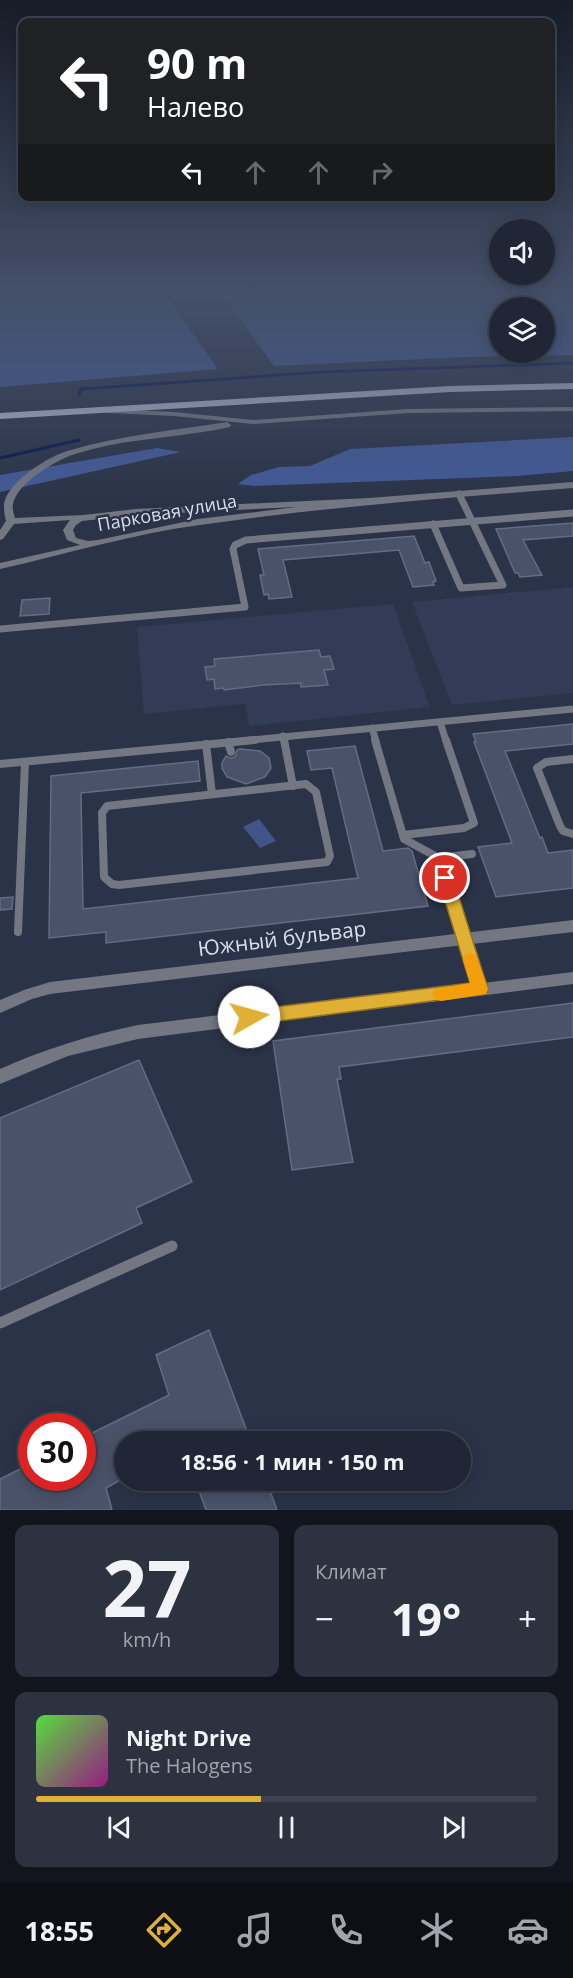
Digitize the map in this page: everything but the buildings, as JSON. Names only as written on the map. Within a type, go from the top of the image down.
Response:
[{"type":"main road","points":[[0,406],[446,380],[573,376]]},
{"type":"main road","points":[[0,416],[450,389],[573,386]]},
{"type":"street","points":[[12,521],[8,506],[21,482],[51,462],[72,452],[141,438],[253,422],[396,412],[573,409]]},
{"type":"street","points":[[49,413],[147,412],[253,422]]},
{"type":"street","name":"Парковая улица","points":[[369,501],[216,520],[88,544],[72,540],[68,530],[72,523],[80,518],[94,516],[198,508],[369,501],[573,485]]},
{"type":"street","points":[[0,537],[12,521],[94,516]]},
{"type":"street","points":[[0,566],[98,543]]},
{"type":"street","name":"Южный бульвар","points":[[0,1008],[28,994],[50,988],[573,926]]},
{"type":"street","points":[[0,1077],[34,1059],[83,1042],[146,1030],[573,978]]},
{"type":"lane","points":[[433,524],[461,588],[502,585],[459,494]]},
{"type":"lane","points":[[0,628],[244,607],[233,549],[240,542],[573,513]]},
{"type":"lane","points":[[0,764],[573,709]]},
{"type":"lane","points":[[403,835],[464,828],[474,823],[440,722]]},
{"type":"lane","points":[[372,728],[404,839],[439,858],[472,854]]},
{"type":"lane","points":[[284,736],[293,786]]},
{"type":"lane","points":[[256,749],[259,739]]},
{"type":"lane","points":[[228,742],[231,752]]},
{"type":"lane","points":[[206,744],[212,794]]},
{"type":"lane","points":[[573,759],[546,762],[537,768],[560,826],[563,831],[573,834]]},
{"type":"lane","points":[[18,932],[25,762]]},
{"type":"lane","points":[[306,784],[316,792],[330,856],[327,862],[119,885],[107,882],[104,876],[104,808],[112,804],[212,794],[306,784]]},
{"type":"lane","points":[[439,858],[480,989]]},
{"type":"lane","points":[[0,1323],[172,1246]]},
{"type":"shaded area","points":[[0,363],[214,363],[218,369],[0,387]]},
{"type":"shaded area","points":[[272,363],[327,363],[274,366]]},
{"type":"shaded area","points":[[573,437],[573,471],[517,476],[254,486],[238,484],[251,475],[279,467],[310,466],[350,449]]},
{"type":"shaded area","points":[[157,448],[181,452],[0,492],[0,475]]},
{"type":"shaded area","points":[[573,587],[573,693],[452,705],[412,602]]},
{"type":"shaded area","points":[[393,604],[430,707],[249,726],[245,704],[144,714],[137,627]]},
{"type":"shaded area","points":[[259,819],[276,841],[260,848],[243,827]]},
{"type":"waterway","points":[[79,395],[81,389],[322,372],[560,363]]},
{"type":"waterway","points":[[0,458],[79,440]]},
{"type":"slow traffic","points":[[441,994],[480,989],[471,960]]},
{"type":"route","points":[[249,1017],[480,989],[445,878]]}]
